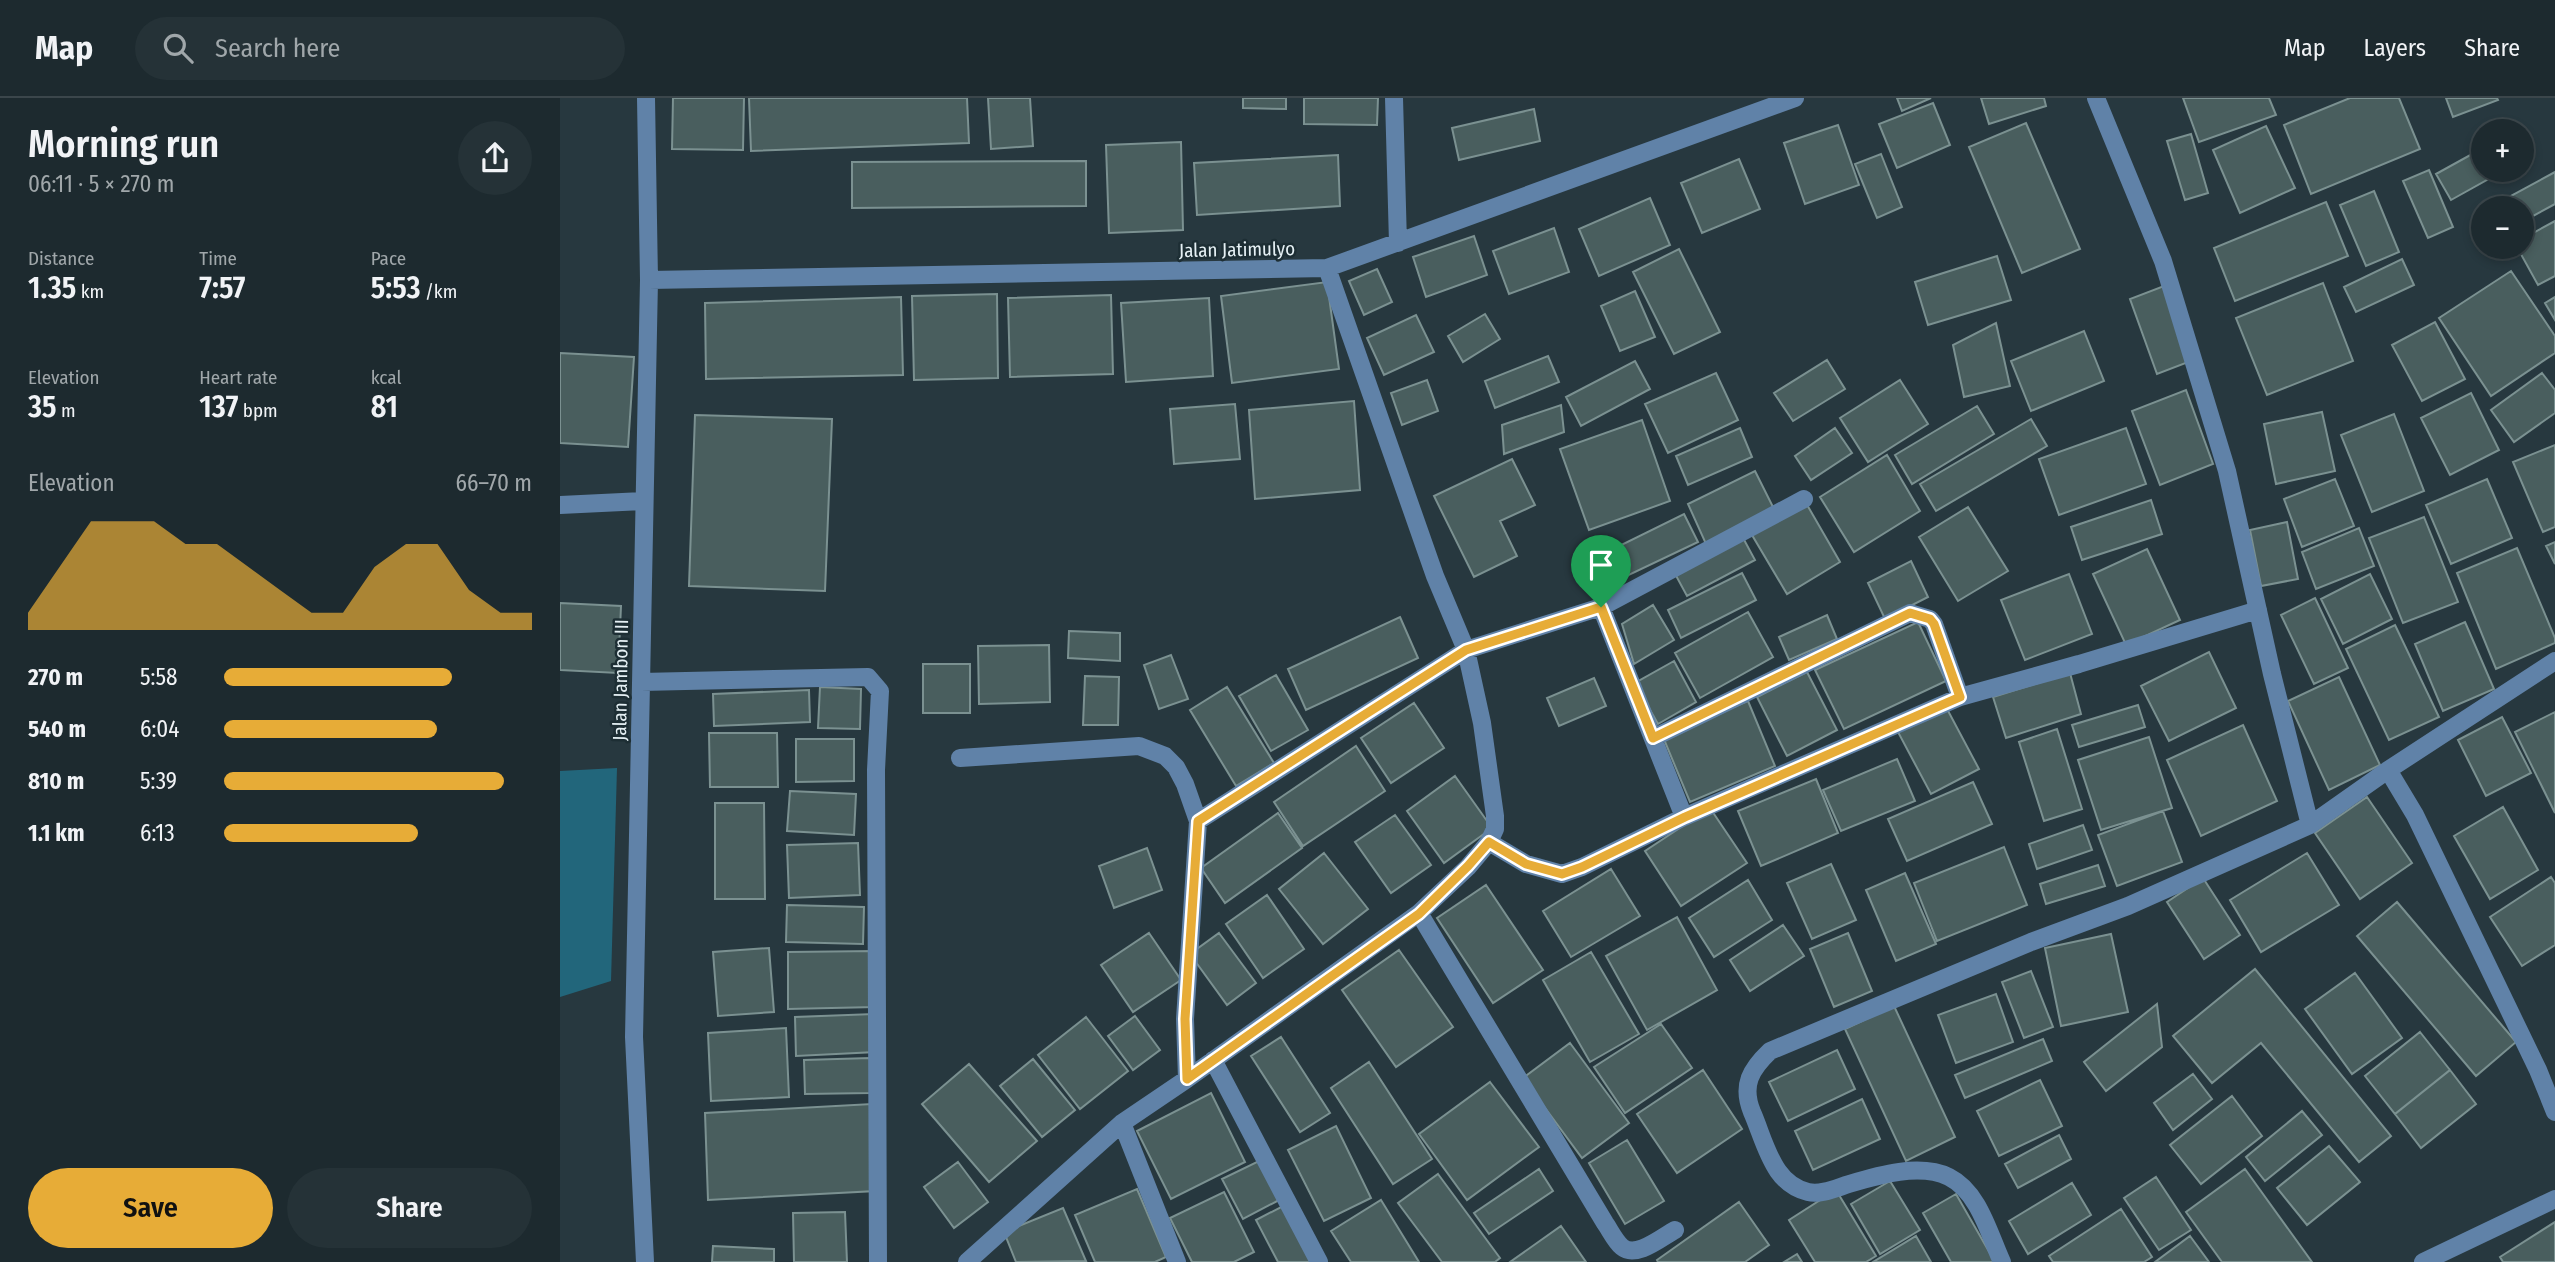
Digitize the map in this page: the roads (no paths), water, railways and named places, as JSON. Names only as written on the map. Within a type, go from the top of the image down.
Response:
[{"type":"street","name":"Jalan Jambon III","points":[[645,1262],[634,1037],[649,280],[646,98]]},
{"type":"street","points":[[1394,98],[1398,243]]},
{"type":"street","name":"Jalan Jatimulyo","points":[[649,280],[1328,268],[1796,98]]},
{"type":"street","points":[[2096,98],[2163,261],[2227,471],[2309,825]]},
{"type":"street","points":[[967,1262],[1122,1123],[1419,914],[1468,866],[1489,842],[1495,829],[1482,723],[1466,650],[1435,576],[1328,268]]},
{"type":"street","points":[[1198,821],[1466,650],[1601,607],[1804,499]]},
{"type":"street","points":[[560,505],[643,501]]},
{"type":"street","points":[[1601,607],[1685,817]]},
{"type":"street","points":[[1489,842],[1526,864],[1562,874],[1685,817],[1960,697],[2258,610]]},
{"type":"street","points":[[1653,738],[1910,613],[1930,619],[1934,624],[1960,697]]},
{"type":"street","points":[[2002,1262],[1975,1203],[1952,1178],[1936,1172],[1915,1171],[1866,1178],[1820,1192],[1808,1192],[1787,1182],[1776,1169],[1748,1101],[1748,1078],[1755,1065],[1770,1051],[2031,942],[2128,906],[2309,825],[2555,661]]},
{"type":"street","points":[[640,682],[868,677],[880,691],[876,770],[878,1262]]},
{"type":"street","points":[[960,758],[1139,746],[1165,756],[1176,767],[1198,821],[1185,1019],[1187,1079]]},
{"type":"street","points":[[2388,770],[2415,815],[2538,1070],[2555,1112]]},
{"type":"street","points":[[1419,914],[1622,1247],[1630,1251],[1644,1248],[1675,1230]]},
{"type":"street","points":[[1213,1060],[1319,1262]]},
{"type":"street","points":[[1122,1123],[1177,1262]]},
{"type":"street","points":[[2423,1262],[2555,1199]]}]
